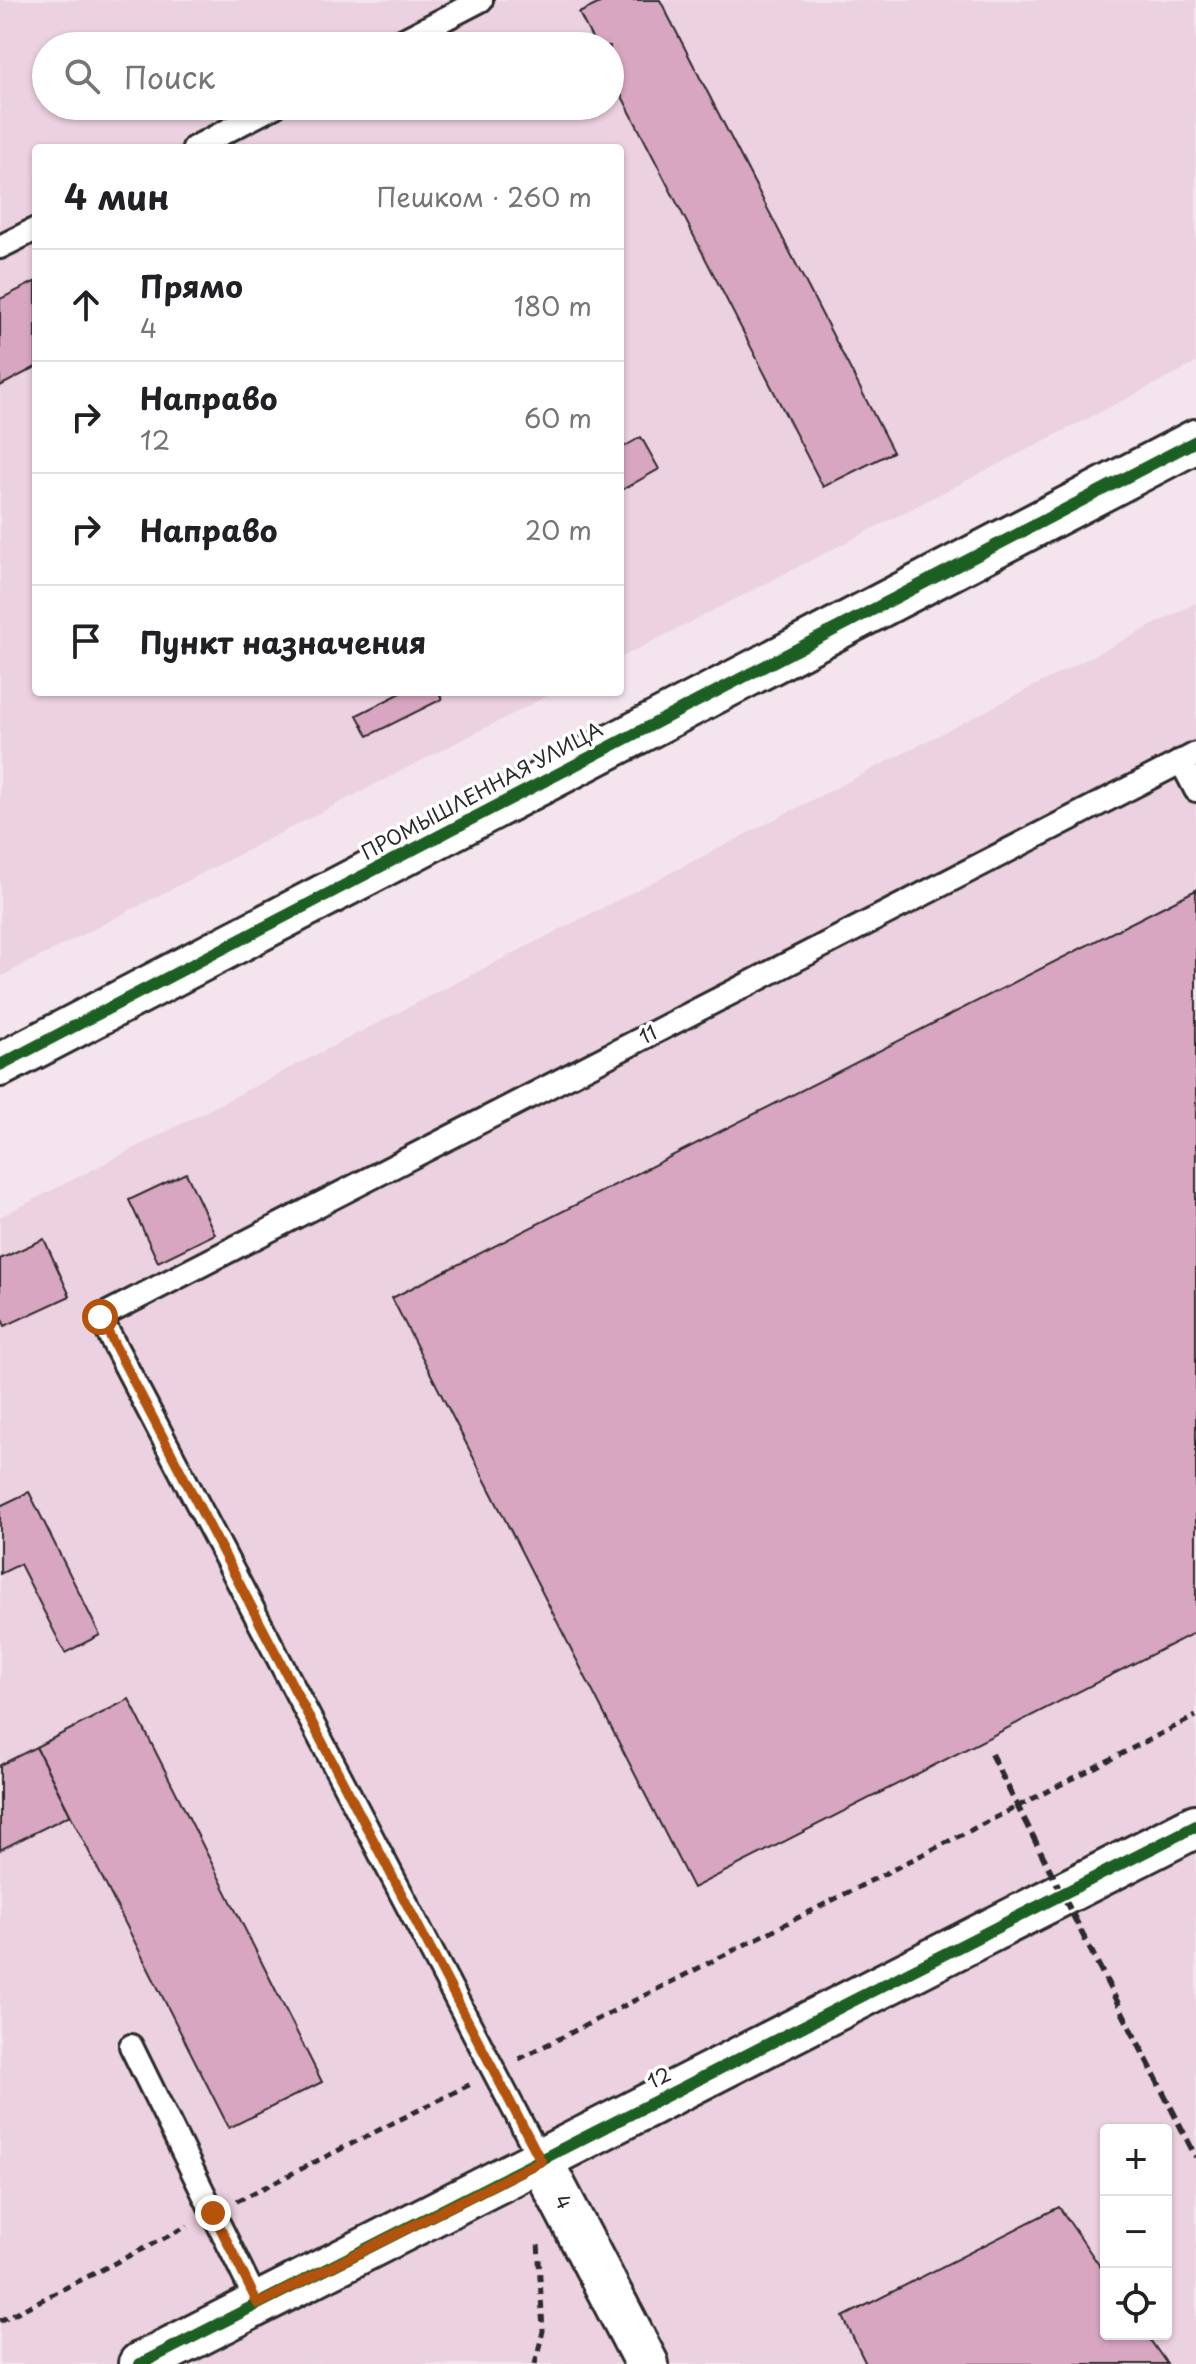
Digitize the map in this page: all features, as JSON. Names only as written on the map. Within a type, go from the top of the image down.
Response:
[{"type":"street","name":"ПРОМЫШЛЕННАЯ УЛИЦА","points":[[0,1065],[1196,441]]},
{"type":"street","name":"12","points":[[140,2364],[1196,1826]]},
{"type":"street","name":"4","points":[[541,2161],[647,2364]]},
{"type":"lane","points":[[419,32],[481,0]]},
{"type":"lane","points":[[202,144],[248,120]]},
{"type":"lane","points":[[0,247],[32,231]]},
{"type":"lane","points":[[1188,757],[1196,790]]},
{"type":"lane","name":"11","points":[[100,1317],[1188,757]]},
{"type":"lane","name":"4","points":[[100,1317],[541,2161]]},
{"type":"lane","points":[[131,2046],[258,2304]]},
{"type":"path","points":[[510,2064],[1196,1716]]},
{"type":"path","points":[[0,2321],[481,2078]]},
{"type":"path","points":[[535,2364],[543,2331],[538,2237]]},
{"type":"shaded area","points":[[0,0],[1196,0],[1196,363],[624,656],[624,144],[32,144],[32,696],[547,696],[0,977]]},
{"type":"shaded area","points":[[1196,603],[1196,2364],[0,2364],[0,1217]]},
{"type":"building","points":[[606,0],[660,0],[893,452],[823,487],[624,100],[624,32],[589,32],[579,13]]},
{"type":"building","points":[[32,283],[32,369],[0,386],[0,299]]},
{"type":"building","points":[[641,437],[659,469],[624,489],[624,447]]},
{"type":"building","points":[[395,696],[441,696],[442,699],[368,736],[357,715]]},
{"type":"building","points":[[1196,890],[1196,1632],[693,1888],[392,1298]]},
{"type":"building","points":[[186,1173],[215,1234],[158,1262],[129,1200]]},
{"type":"building","points":[[44,1239],[70,1296],[5,1326],[0,1315],[0,1259]]},
{"type":"building","points":[[29,1492],[100,1635],[65,1653],[20,1564],[0,1574],[0,1506]]},
{"type":"building","points":[[129,1699],[322,2082],[229,2128],[36,1747]]},
{"type":"building","points":[[36,1747],[70,1815],[0,1850],[0,1765]]},
{"type":"building","points":[[1059,2207],[1100,2266],[1100,2340],[1150,2340],[1167,2364],[866,2364],[843,2317]]},
{"type":"railway","points":[[991,1754],[1196,2157]]},
{"type":"cycle path","points":[[0,1065],[1196,441]]},
{"type":"cycle path","points":[[140,2364],[1196,1826]]},
{"type":"route","points":[[100,1317],[541,2161],[258,2304],[213,2213]]}]
